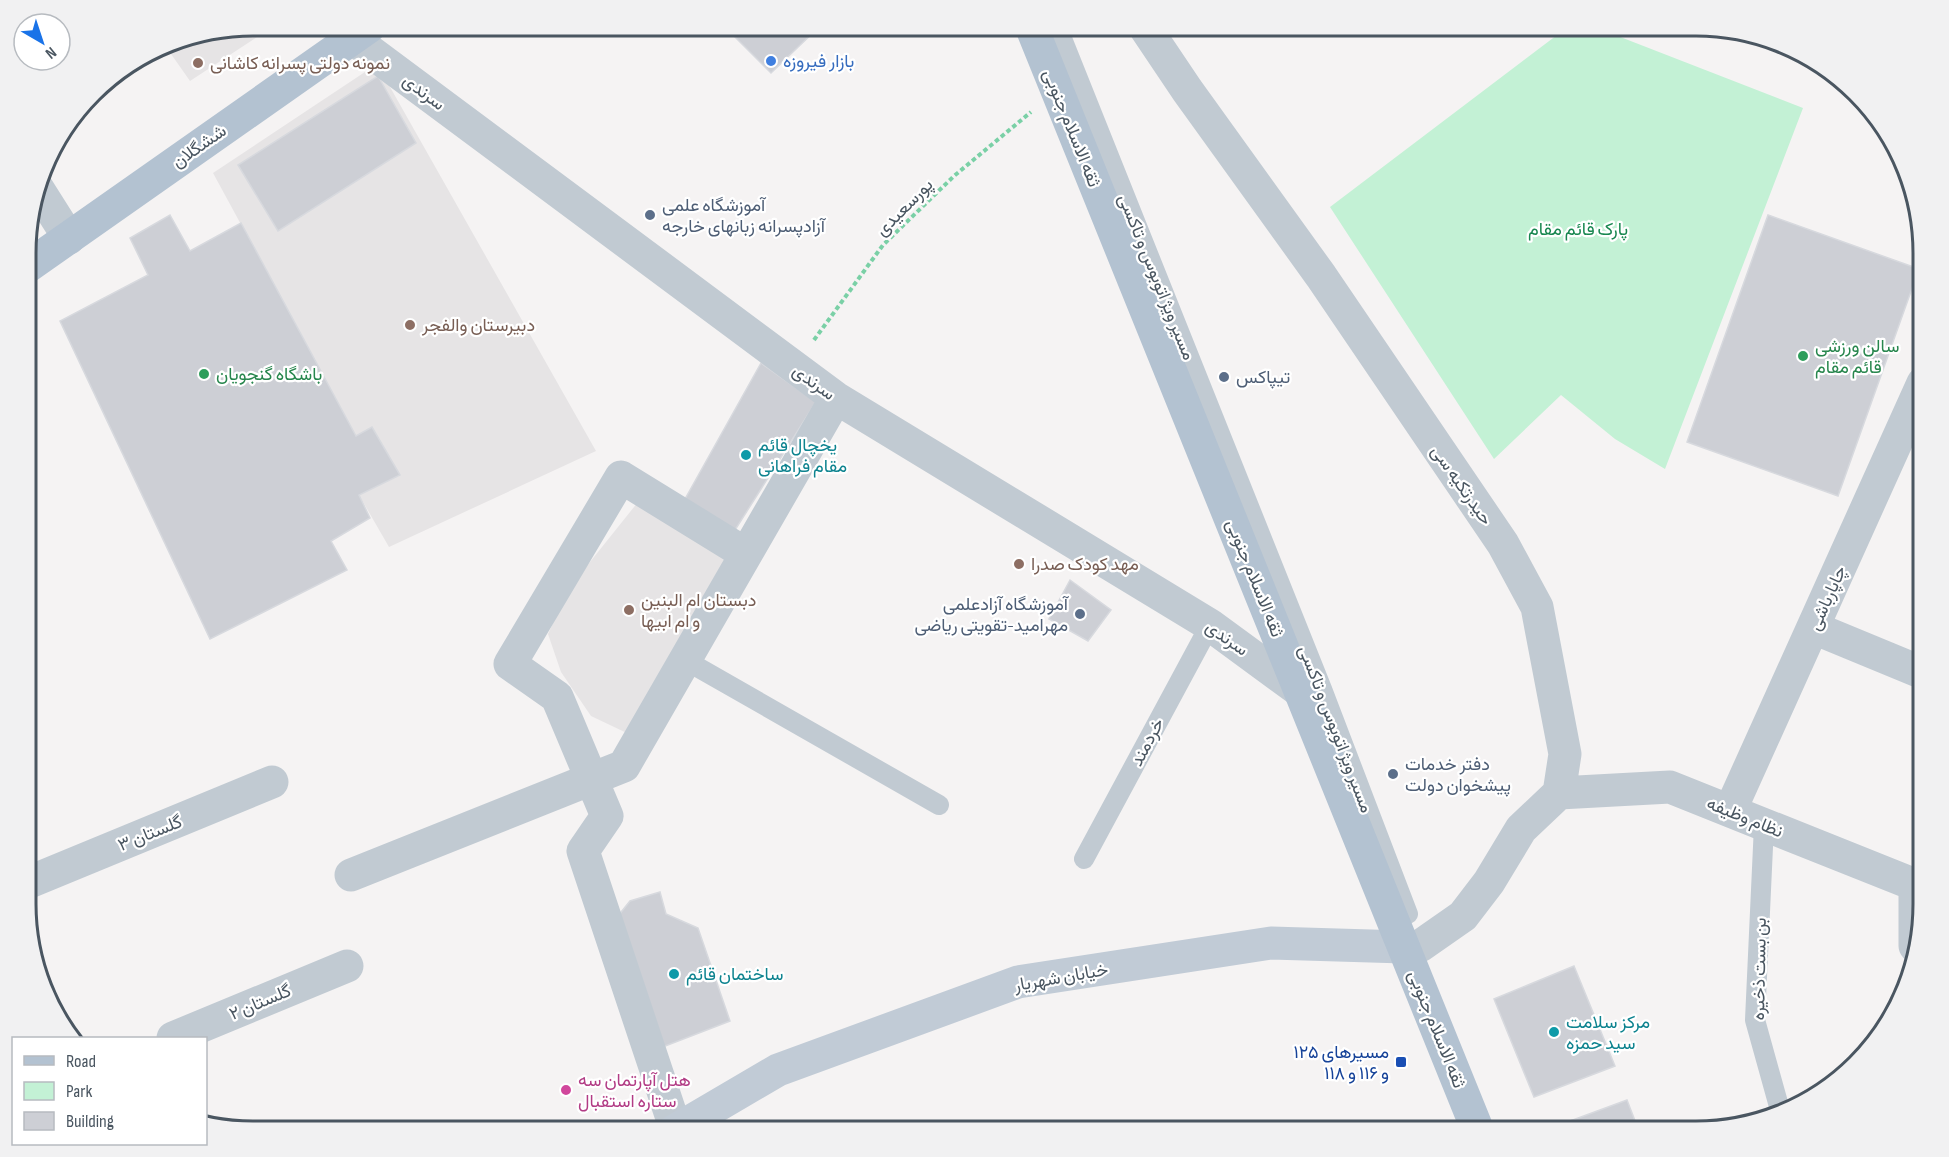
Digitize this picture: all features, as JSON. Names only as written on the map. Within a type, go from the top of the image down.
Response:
[{"type":"main road","name":"ششگلان","points":[[36,261],[355,36]]},
{"type":"main road","name":"ثقه الاسلام جنوبی","points":[[1035,36],[1300,691],[1412,947],[1474,1121]]},
{"type":"street","name":"سرندی","points":[[366,36],[794,368],[836,398],[1210,625],[1300,691]]},
{"type":"street","name":"حیدرتکیه سی","points":[[1151,36],[1320,276],[1503,544],[1538,607],[1565,754],[1559,793]]},
{"type":"street","points":[[43,197],[69,238]]},
{"type":"street","points":[[351,875],[624,766],[836,398]]},
{"type":"street","name":"چاپارباشی","points":[[1730,811],[1913,405]]},
{"type":"street","points":[[672,1121],[583,851],[606,816],[557,697],[510,664],[621,477],[746,554]]},
{"type":"street","points":[[1814,628],[1913,669]]},
{"type":"street","name":"گلستان ۳","points":[[36,879],[272,782]]},
{"type":"street","name":"نظام وظیفه","points":[[1559,793],[1670,787],[1913,884]]},
{"type":"street","points":[[1412,947],[1463,916],[1489,882],[1521,829],[1559,793]]},
{"type":"street","name":"خیابان شهریار","points":[[692,1121],[778,1070],[1018,982],[1271,943],[1412,947]]},
{"type":"street","name":"گلستان ۲","points":[[175,1037],[346,966]]},
{"type":"lane","name":"مسیر ویژ اتوبوس و تاکسی","points":[[1061,36],[1322,689],[1412,947],[1490,1121]]},
{"type":"lane","name":"خردمند","points":[[1084,859],[1210,625]]},
{"type":"lane","points":[[685,660],[939,805]]},
{"type":"lane","name":"بن بست ذخیره","points":[[1764,825],[1755,1020],[1778,1104]]},
{"type":"path","name":"پورسعیدی","points":[[794,368],[883,246],[954,176],[1057,90]]},
{"type":"shaded area","name":"نمونه دولتی پسرانه کاشانی","points":[[259,36],[190,81],[170,53],[211,40]]},
{"type":"shaded area","name":"دبیرستان والفجر","points":[[377,64],[596,451],[389,547],[359,495],[400,475],[356,436],[213,173]]},
{"type":"shaded area","name":"دبستان ام البنین و ام ابیها","points":[[638,502],[727,560],[631,735],[591,716],[561,672],[548,634],[570,587]]},
{"type":"green space","name":"پارک قائم مقام","points":[[1556,36],[1618,36],[1803,108],[1665,469],[1615,439],[1561,395],[1494,459],[1330,207]]},
{"type":"building","name":"بازار فیروزه","points":[[734,36],[810,36],[771,73]]},
{"type":"building","points":[[378,76],[416,143],[278,231],[238,165]]},
{"type":"building","name":"باشگاه گنجویان","points":[[170,215],[190,251],[241,223],[356,436],[372,427],[400,475],[359,495],[370,518],[331,541],[347,570],[210,639],[60,321],[148,275],[130,238]]},
{"type":"building","name":"سالن ورزشی قائم مقام","points":[[1768,215],[1913,267],[1913,286],[1838,496],[1687,442]]},
{"type":"building","name":"یخچال قائم مقام فراهانی","points":[[761,363],[816,402],[730,538],[680,508]]},
{"type":"building","name":"آموزشگاه آزادعلمی مهرامید-تقویتی ریاضی","points":[[1070,580],[1111,610],[1088,641],[1049,619]]},
{"type":"building","name":"ساختمان قائم","points":[[660,892],[666,914],[698,928],[730,1021],[660,1048],[614,921],[630,901]]},
{"type":"building","name":"مرکز سلامت سید حمزه","points":[[1574,966],[1615,1066],[1534,1097],[1494,999]]},
{"type":"building","points":[[1627,1100],[1635,1121],[1570,1121]]},
{"type":"place","name":"بازار فیروزه","points":[[771,61]]},
{"type":"place","name":"نمونه دولتی پسرانه کاشانی","points":[[198,63]]},
{"type":"place","name":"آموزشگاه علمی آزادپسرانه زبانهای خارجه","points":[[650,215]]},
{"type":"place","name":"دبیرستان والفجر","points":[[410,325]]},
{"type":"place","name":"سالن ورزشی قائم مقام","points":[[1803,356]]},
{"type":"place","name":"باشگاه گنجویان","points":[[204,374]]},
{"type":"place","name":"تیپاکس","points":[[1224,377]]},
{"type":"place","name":"یخچال قائم مقام فراهانی","points":[[746,455]]},
{"type":"place","name":"مهد کودک صدرا","points":[[1019,564]]},
{"type":"place","name":"دبستان ام البنین و ام ابیها","points":[[629,610]]},
{"type":"place","name":"آموزشگاه آزادعلمی مهرامید-تقویتی ریاضی","points":[[1080,614]]},
{"type":"place","name":"دفتر خدمات پیشخوان دولت","points":[[1393,774]]},
{"type":"place","name":"ساختمان قائم","points":[[674,974]]},
{"type":"place","name":"مرکز سلامت سید حمزه","points":[[1554,1032]]},
{"type":"place","name":"مسیرهای ۱۲۵ و ۱۱۶ و ۱۱۸","points":[[1401,1062]]},
{"type":"place","name":"هتل آپارتمان سه ستاره استقبال","points":[[566,1090]]}]
